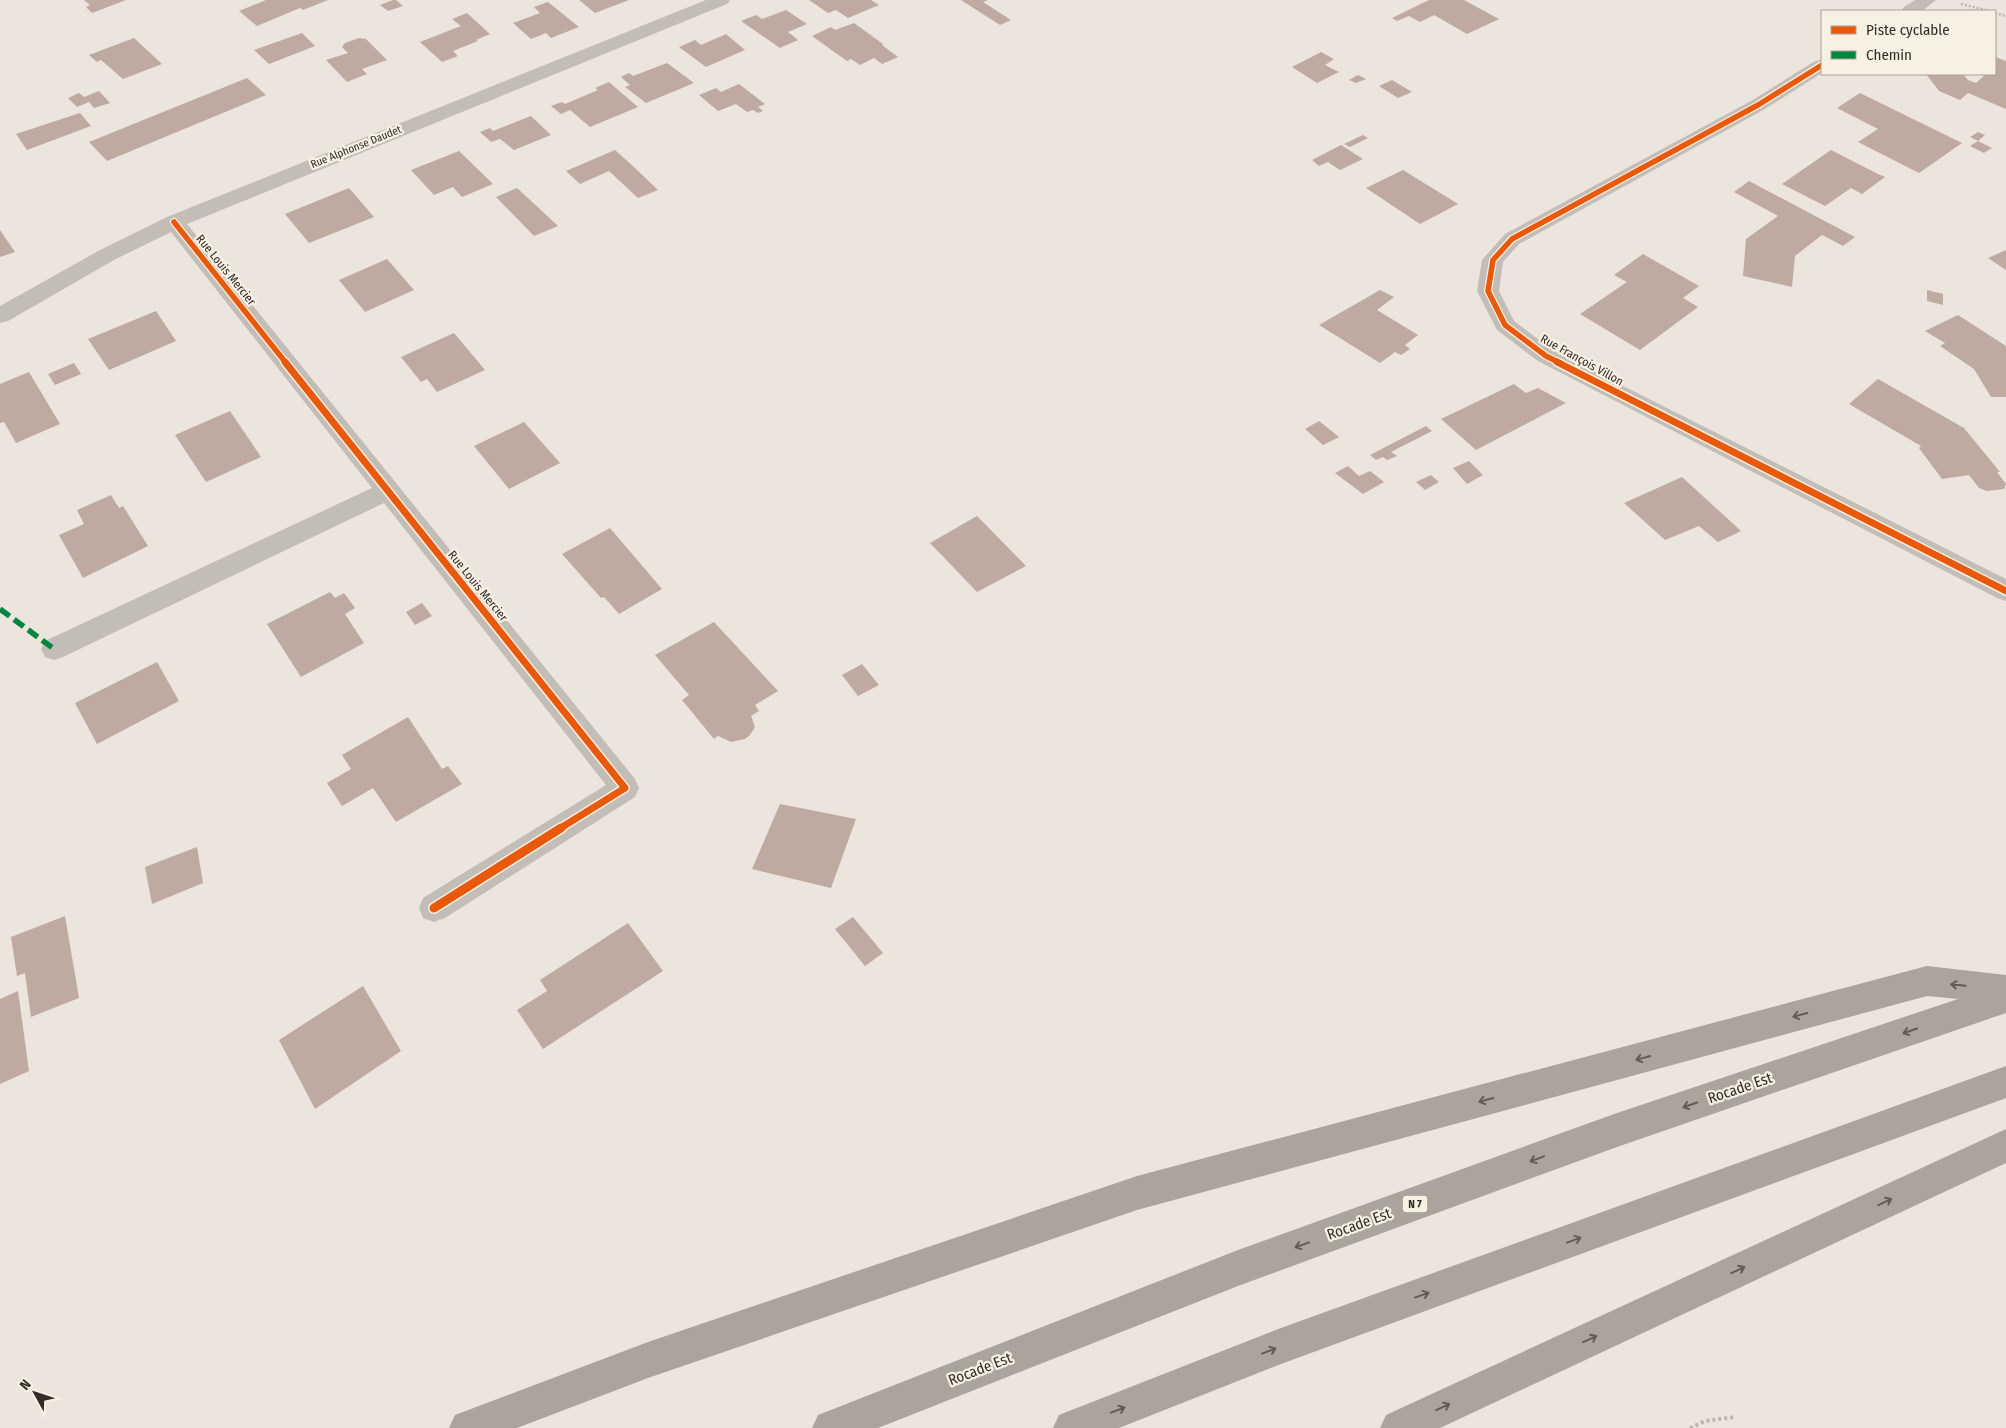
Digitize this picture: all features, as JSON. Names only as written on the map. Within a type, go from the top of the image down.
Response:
[{"type":"highway","points":[[468,1428],[648,1360],[1137,1193],[1927,981],[2006,990]]},
{"type":"highway","name":"Rocade Est","points":[[831,1428],[1238,1268],[1616,1130],[2006,998]]},
{"type":"highway","points":[[1072,1428],[1281,1346],[2006,1082]]},
{"type":"highway","points":[[1399,1428],[2006,1146]]},
{"type":"street","name":"Rue Alphonse Daudet","points":[[0,316],[107,255],[174,222],[721,0]]},
{"type":"street","points":[[1912,10],[1927,0]]},
{"type":"street","name":"Rue François Villon","points":[[1821,66],[1758,105],[1512,239],[1493,260],[1488,291],[1505,325],[1546,356],[2006,591]]},
{"type":"street","name":"Rue Louis Mercier","points":[[174,222],[625,788],[434,908]]},
{"type":"street","points":[[54,648],[388,491]]},
{"type":"path","points":[[1956,2],[1986,10]]},
{"type":"path","points":[[1690,1428],[1705,1421],[1735,1417]]},
{"type":"building","points":[[84,0],[126,0],[92,13],[86,7],[90,5]]},
{"type":"building","points":[[266,0],[328,0],[303,10],[300,8],[257,26],[239,11]]},
{"type":"building","points":[[396,0],[403,6],[388,11],[380,5]]},
{"type":"building","points":[[579,0],[629,0],[595,13]]},
{"type":"building","points":[[809,0],[871,0],[879,5],[848,18],[836,10],[828,13]]},
{"type":"building","points":[[961,0],[988,0],[983,2],[1011,20],[1000,25]]},
{"type":"building","points":[[1429,0],[1464,0],[1499,19],[1467,34],[1434,15],[1420,22],[1409,16],[1397,21],[1392,18]]},
{"type":"building","points":[[548,2],[579,27],[551,38],[546,33],[531,39],[513,23],[540,13],[534,7]]},
{"type":"building","points":[[786,10],[807,24],[788,32],[798,40],[780,48],[741,21],[756,15],[762,19]]},
{"type":"building","points":[[467,13],[490,34],[453,51],[458,56],[442,62],[420,42],[461,26],[452,19]]},
{"type":"building","points":[[854,23],[898,57],[882,64],[874,58],[860,65],[851,59],[847,61],[812,36],[831,27],[835,30]]},
{"type":"building","points":[[302,33],[315,46],[269,64],[254,50]]},
{"type":"building","points":[[726,34],[745,50],[706,67],[679,47],[695,40],[701,45]]},
{"type":"building","points":[[134,38],[162,64],[123,79],[101,60],[97,62],[89,55]]},
{"type":"building","points":[[359,38],[366,39],[387,60],[362,69],[367,74],[347,82],[326,60],[348,53],[342,47],[345,43]]},
{"type":"building","points":[[1321,52],[1334,59],[1325,65],[1339,72],[1317,83],[1292,67]]},
{"type":"building","points":[[1996,57],[2006,61],[2006,109],[1968,93],[1960,100],[1939,91],[1927,75],[1964,75],[1968,80],[1976,83],[1985,75],[1996,75]]},
{"type":"building","points":[[667,63],[694,83],[646,103],[625,87],[630,85],[621,77],[629,73],[633,76]]},
{"type":"building","points":[[1358,75],[1366,79],[1356,83],[1349,80]]},
{"type":"building","points":[[247,78],[266,95],[107,161],[89,142]]},
{"type":"building","points":[[1392,80],[1412,92],[1398,98],[1379,86]]},
{"type":"building","points":[[609,82],[638,107],[590,127],[570,110],[561,114],[551,106],[562,102],[565,104],[598,90],[595,88]]},
{"type":"building","points":[[739,84],[765,104],[758,107],[763,111],[758,113],[753,110],[747,112],[736,104],[718,111],[699,95],[716,88],[721,92]]},
{"type":"building","points":[[99,91],[110,103],[94,108],[89,102],[77,107],[68,98],[79,93],[84,97]]},
{"type":"building","points":[[1860,93],[1962,143],[1919,173],[1858,142],[1878,129],[1837,108]]},
{"type":"building","points":[[80,113],[91,126],[27,150],[16,134]]},
{"type":"building","points":[[531,116],[551,135],[514,150],[500,139],[491,142],[480,132],[490,128],[493,131]]},
{"type":"building","points":[[1978,132],[1985,135],[1978,141],[1970,137]]},
{"type":"building","points":[[1363,135],[1368,138],[1350,147],[1344,144]]},
{"type":"building","points":[[1978,141],[1992,148],[1984,153],[1970,146]]},
{"type":"building","points":[[1341,145],[1363,159],[1340,170],[1328,162],[1319,166],[1312,160]]},
{"type":"building","points":[[615,150],[658,190],[638,198],[609,171],[580,184],[566,171]]},
{"type":"building","points":[[1831,150],[1885,177],[1862,194],[1851,188],[1825,206],[1782,184]]},
{"type":"building","points":[[459,151],[493,184],[462,197],[453,187],[434,195],[411,170]]},
{"type":"building","points":[[1403,170],[1458,204],[1420,224],[1366,188]]},
{"type":"building","points":[[1749,181],[1855,237],[1843,246],[1822,235],[1795,256],[1792,287],[1743,276],[1746,239],[1778,216],[1734,192]]},
{"type":"building","points":[[349,188],[374,217],[309,243],[285,214]]},
{"type":"building","points":[[517,188],[558,226],[534,236],[496,197]]},
{"type":"building","points":[[0,230],[15,252],[0,257]]},
{"type":"building","points":[[2006,250],[2006,270],[1988,258]]},
{"type":"building","points":[[1643,254],[1699,286],[1683,298],[1698,307],[1640,350],[1580,314],[1627,282],[1614,275]]},
{"type":"building","points":[[387,259],[414,290],[365,312],[339,280]]},
{"type":"building","points":[[1380,290],[1394,297],[1377,310],[1418,335],[1405,345],[1410,349],[1401,355],[1395,352],[1380,363],[1319,325]]},
{"type":"building","points":[[1927,290],[1943,294],[1943,305],[1927,301]]},
{"type":"building","points":[[156,311],[176,341],[109,370],[88,339]]},
{"type":"building","points":[[1958,315],[2006,346],[2006,397],[1991,397],[1974,369],[1940,346],[1945,343],[1925,331]]},
{"type":"building","points":[[454,333],[485,370],[437,392],[427,379],[421,382],[401,357]]},
{"type":"building","points":[[74,363],[81,374],[55,385],[48,374]]},
{"type":"building","points":[[29,372],[60,424],[16,443],[4,422],[0,423],[0,384]]},
{"type":"building","points":[[1878,379],[1964,428],[2000,472],[1997,472],[2006,484],[2004,489],[1987,491],[1979,488],[1969,475],[1942,479],[1919,448],[1921,446],[1849,404]]},
{"type":"building","points":[[1514,384],[1526,393],[1538,388],[1566,403],[1476,450],[1441,419]]},
{"type":"building","points":[[230,411],[261,457],[206,482],[175,435]]},
{"type":"building","points":[[1319,421],[1339,437],[1323,445],[1305,429]]},
{"type":"building","points":[[524,422],[560,463],[509,489],[474,446]]},
{"type":"building","points":[[1426,426],[1432,431],[1391,452],[1397,456],[1387,460],[1383,457],[1376,460],[1370,455]]},
{"type":"building","points":[[1469,461],[1483,475],[1467,484],[1453,468]]},
{"type":"building","points":[[1348,466],[1359,476],[1370,471],[1384,482],[1363,494],[1335,473]]},
{"type":"building","points":[[1431,475],[1439,482],[1425,490],[1416,482]]},
{"type":"building","points":[[1682,477],[1741,531],[1718,542],[1699,526],[1665,540],[1624,503]]},
{"type":"building","points":[[111,495],[119,508],[123,506],[148,546],[83,578],[59,535],[84,524],[77,510]]},
{"type":"building","points":[[977,516],[1026,566],[977,592],[930,543]]},
{"type":"building","points":[[610,528],[662,589],[619,614],[604,597],[601,598],[562,554]]},
{"type":"building","points":[[330,592],[335,598],[344,593],[355,608],[345,614],[364,643],[301,677],[267,624]]},
{"type":"building","points":[[422,603],[432,616],[415,625],[406,612]]},
{"type":"building","points":[[714,622],[778,691],[755,705],[759,711],[751,716],[755,727],[750,735],[745,739],[731,742],[718,736],[714,739],[682,700],[689,695],[655,655]]},
{"type":"building","points":[[157,662],[179,701],[97,744],[75,703]]},
{"type":"building","points":[[862,664],[879,685],[858,696],[842,675]]},
{"type":"building","points":[[408,717],[442,769],[448,766],[462,784],[396,822],[373,788],[342,806],[327,783],[351,769],[342,755]]},
{"type":"building","points":[[780,804],[856,819],[831,888],[752,869]]},
{"type":"building","points":[[197,847],[203,883],[152,904],[145,867]]},
{"type":"building","points":[[65,916],[79,998],[31,1017],[25,973],[17,976],[11,937]]},
{"type":"building","points":[[853,917],[883,953],[865,966],[835,929]]},
{"type":"building","points":[[628,923],[663,971],[543,1049],[517,1010],[547,991],[540,980]]},
{"type":"building","points":[[363,986],[401,1051],[315,1109],[279,1040]]},
{"type":"building","points":[[18,991],[29,1071],[0,1084],[0,999]]},
{"type":"marked path","points":[[0,609],[54,649]]},
{"type":"cycle path","points":[[1821,66],[1758,105],[1512,239],[1493,260],[1488,291],[1505,325],[1546,356],[2006,591]]},
{"type":"cycle path","points":[[174,222],[625,788],[434,908]]}]
